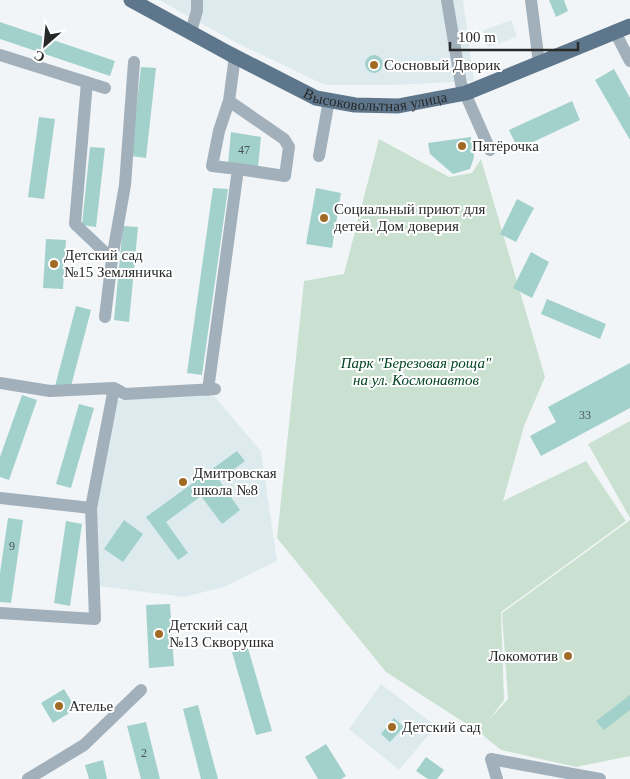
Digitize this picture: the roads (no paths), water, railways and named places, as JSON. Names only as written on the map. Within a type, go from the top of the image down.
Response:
[{"type":"main road","name":"Высоковольтная улица","points":[[131,0],[316,98],[355,105],[398,106],[466,93],[630,26]]},
{"type":"street","points":[[191,32],[197,11],[197,0]]},
{"type":"street","points":[[448,0],[461,84],[490,150]]},
{"type":"street","points":[[531,0],[538,63]]},
{"type":"street","points":[[615,32],[630,61]]},
{"type":"street","points":[[0,54],[105,88]]},
{"type":"street","points":[[229,101],[284,139],[289,147],[285,176],[212,166],[219,131],[229,101],[235,56]]},
{"type":"street","points":[[105,317],[112,259],[125,185],[134,62]]},
{"type":"street","points":[[87,82],[75,224],[112,259]]},
{"type":"street","points":[[319,156],[329,100]]},
{"type":"street","points":[[0,383],[50,391],[114,388],[125,394],[212,390],[238,169]]},
{"type":"street","points":[[0,613],[95,619],[91,508],[114,388]]},
{"type":"street","points":[[0,498],[91,508]]},
{"type":"street","points":[[28,779],[84,745],[141,690]]},
{"type":"street","points":[[497,779],[491,759],[600,779]]},
{"type":"place","name":"Сосновый Дворик","points":[[374,65]]},
{"type":"place","name":"Пятёрочка","points":[[462,146]]},
{"type":"place","name":"Социальный приют для детей. Дом доверия","points":[[324,218]]},
{"type":"place","name":"Детский сад №15 Земляничка","points":[[54,264]]},
{"type":"place","name":"Дмитровская школа №8","points":[[183,482]]},
{"type":"place","name":"Детский сад №13 Скворушка","points":[[159,634]]},
{"type":"place","name":"Локомотив","points":[[568,656]]},
{"type":"place","name":"Ателье","points":[[59,706]]},
{"type":"place","name":"Детский сад","points":[[392,727]]},
{"type":"park label","name":"Парк \"Березовая роща\" на ул. Космонавтов","points":[[416,372]]}]
